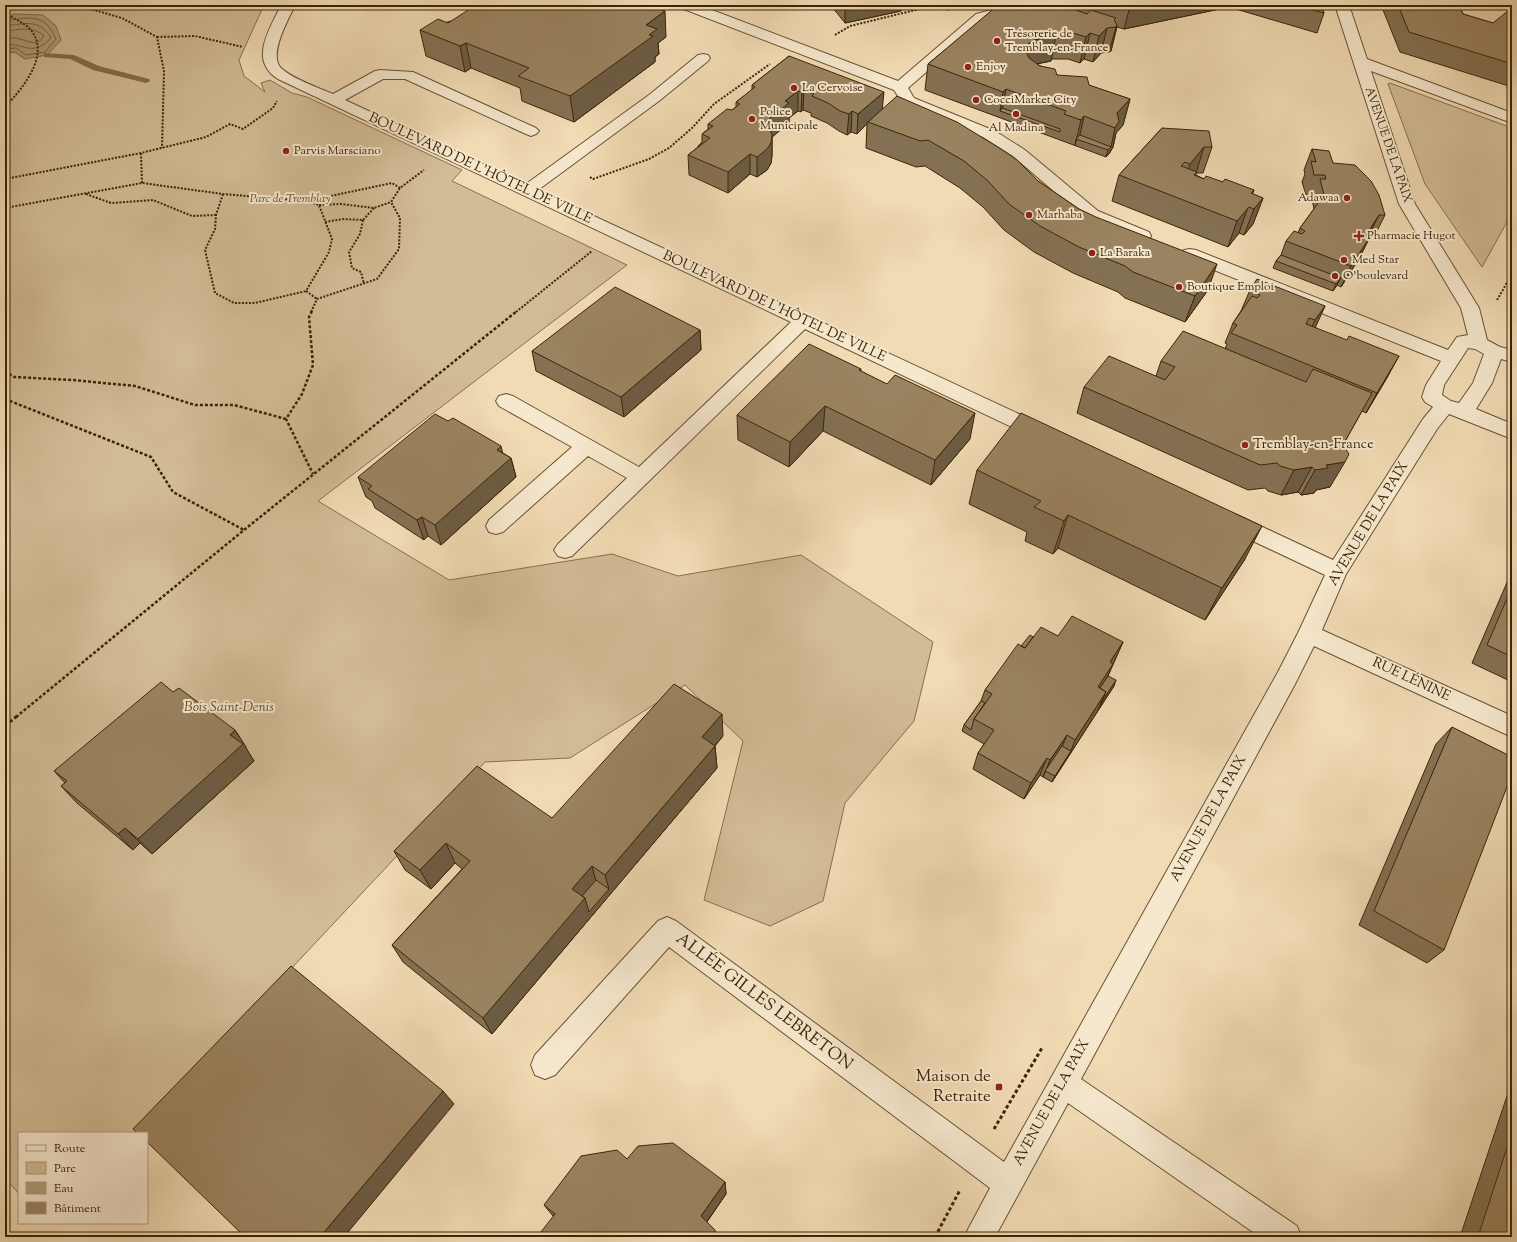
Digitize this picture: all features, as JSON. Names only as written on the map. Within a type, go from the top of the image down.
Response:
[{"type":"street","points":[[269,52],[272,40],[288,5]]},
{"type":"street","points":[[686,5],[900,87],[908,102],[989,134],[1019,153],[1092,215],[1451,358]]},
{"type":"street","points":[[900,87],[981,17],[1027,5]]},
{"type":"street","name":"AVENUE DE LA PAIX","points":[[979,1237],[1310,634],[1337,572],[1430,424],[1454,408],[1472,401],[1488,373],[1486,347],[1470,308],[1407,204],[1342,5]]},
{"type":"street","name":"BOULEVARD DE L'HÔTEL DE VILLE","points":[[269,52],[269,59],[272,66],[279,73],[329,98],[528,190],[1054,439]]},
{"type":"street","points":[[528,190],[654,98],[703,58]]},
{"type":"street","points":[[1361,62],[1512,118]]},
{"type":"street","points":[[329,98],[380,74],[408,75],[531,131]]},
{"type":"street","points":[[565,550],[803,320]]},
{"type":"street","points":[[1512,356],[1463,341],[1435,385],[1432,397],[1454,408],[1512,432]]},
{"type":"street","points":[[506,401],[642,477]]},
{"type":"street","points":[[496,526],[586,446]]},
{"type":"street","points":[[1212,513],[1337,572]]},
{"type":"street","name":"RUE LÉNINE","points":[[1310,634],[1512,727]]},
{"type":"street","name":"ALLÉE GILLES LEBRETON","points":[[545,1065],[667,930],[1008,1182]]},
{"type":"street","points":[[1064,1084],[1286,1237]]},
{"type":"path","points":[[5,5],[80,6],[122,18],[157,37],[195,36],[269,52]]},
{"type":"path","points":[[563,165],[593,179],[649,159],[668,148],[692,128],[714,104],[794,46],[832,37],[850,26],[936,5]]},
{"type":"path","points":[[5,13],[31,30],[37,48],[34,70],[22,90],[5,107]]},
{"type":"path","points":[[157,37],[164,71],[162,148]]},
{"type":"path","points":[[5,179],[162,148],[206,137],[230,124],[243,130],[273,108],[280,97],[301,84]]},
{"type":"path","points":[[141,153],[142,182]]},
{"type":"path","points":[[5,208],[142,182],[223,194],[306,201],[319,205],[340,204],[374,208],[391,202],[400,188],[411,180]]},
{"type":"path","points":[[306,201],[392,184],[400,188]]},
{"type":"path","points":[[84,193],[111,203],[154,200],[192,216],[216,214]]},
{"type":"path","points":[[223,194],[216,214],[215,229],[205,250],[215,293],[234,303],[255,303],[306,291],[329,252],[332,239],[319,205]]},
{"type":"path","points":[[316,299],[377,279],[399,249],[400,218],[391,202]]},
{"type":"path","points":[[364,284],[361,272],[352,268],[349,252],[360,234],[363,220],[374,208]]},
{"type":"path","points":[[325,222],[343,219],[363,220]]},
{"type":"path","points":[[5,726],[313,474],[616,232]]},
{"type":"path","points":[[306,291],[316,299]]},
{"type":"path","points":[[286,419],[302,394],[313,365],[309,318],[316,299]]},
{"type":"path","points":[[5,371],[14,377],[73,380],[135,386],[195,405],[234,405],[286,419],[313,474]]},
{"type":"path","points":[[5,399],[151,457],[173,492],[244,530]]},
{"type":"green space","name":"Bois Saint-Denis","points":[[5,5],[264,5],[239,60],[244,76],[265,92],[261,83],[270,80],[292,93],[307,97],[462,170],[452,181],[627,265],[318,501],[449,580],[612,554],[678,576],[801,555],[933,642],[914,721],[845,803],[823,901],[770,926],[704,900],[743,741],[685,685],[570,758],[485,762],[138,1132],[18,1132],[18,1193],[5,1178],[5,53],[15,52],[25,59],[15,14],[5,17]]},
{"type":"green space","points":[[1390,83],[1512,128],[1512,213],[1482,267],[1425,184],[1388,84]]},
{"type":"water","points":[[15,14],[43,15],[56,26],[61,40],[47,55],[25,59],[15,52],[5,53],[5,17]]},
{"type":"building","points":[[476,5],[606,5],[618,9],[625,5],[647,5],[665,11],[646,25],[657,29],[649,35],[653,36],[570,96],[518,76],[529,68],[466,43],[460,46],[420,30],[438,19],[448,23]]},
{"type":"building","points":[[842,5],[866,5],[845,9]]},
{"type":"building","points":[[998,5],[1062,5],[1087,14],[1091,10],[1116,18],[1114,20],[1117,25],[1116,27],[1107,28],[1099,36],[1090,33],[1086,37],[1073,33],[1055,33],[1056,35],[1034,40],[1029,43],[1025,50],[1029,58],[1040,66],[1055,69],[1057,75],[1087,77],[1089,85],[1130,99],[1117,113],[1119,121],[1115,128],[1084,116],[1081,120],[1064,114],[1066,111],[1006,89],[1003,92],[928,64]]},
{"type":"building","points":[[1115,5],[1151,5],[1129,10]]},
{"type":"building","points":[[1295,5],[1321,5],[1324,13]]},
{"type":"building","points":[[1398,5],[1459,5],[1463,14],[1493,23],[1509,10],[1512,11],[1512,64],[1409,32]]},
{"type":"building","points":[[789,56],[884,92],[858,114],[852,111],[849,114],[840,111],[828,103],[812,96],[814,94],[804,90],[802,92],[798,91],[785,101],[789,103],[770,118],[768,125],[772,135],[771,143],[767,149],[757,157],[750,154],[728,172],[688,155],[710,138],[702,134],[713,126],[708,124],[727,109],[732,110],[740,104],[736,102],[755,87],[752,85]]},
{"type":"building","points":[[897,96],[957,122],[1001,149],[1017,160],[1038,181],[1079,209],[1217,264],[1195,296],[1133,272],[1125,266],[1079,247],[1040,226],[1009,204],[988,181],[964,161],[928,140],[920,141],[868,122]]},
{"type":"building","points":[[1002,108],[1060,129],[1060,132],[1000,111]]},
{"type":"building","points":[[1162,128],[1209,131],[1212,147],[1204,147],[1190,164],[1185,162],[1181,166],[1197,172],[1194,175],[1204,179],[1206,176],[1223,182],[1225,179],[1254,190],[1251,193],[1263,198],[1254,209],[1249,207],[1237,221],[1119,175]]},
{"type":"building","points":[[1080,135],[1111,147],[1108,150],[1076,139]]},
{"type":"building","points":[[1312,149],[1329,151],[1333,163],[1355,165],[1371,181],[1379,195],[1385,215],[1379,215],[1366,235],[1370,237],[1351,266],[1286,241],[1294,231],[1302,234],[1305,231],[1300,228],[1324,195],[1320,179],[1326,179],[1325,175],[1314,175],[1311,161],[1316,162]]},
{"type":"building","points":[[1281,255],[1341,278],[1336,284],[1276,261]]},
{"type":"building","points":[[1257,279],[1325,306],[1315,320],[1309,318],[1306,324],[1347,340],[1349,336],[1399,356],[1377,393],[1231,333],[1237,325],[1233,323],[1252,296],[1257,298],[1260,295],[1250,290]]},
{"type":"building","points":[[615,287],[700,330],[621,397],[532,351]]},
{"type":"building","name":"Tremblay-en-France","points":[[1183,331],[1306,382],[1313,369],[1372,393],[1343,445],[1349,454],[1345,462],[1326,465],[1328,468],[1315,470],[1312,467],[1294,470],[1280,466],[1277,463],[1260,465],[1084,387],[1109,356],[1165,380],[1175,367],[1161,361]]},
{"type":"building","points":[[809,344],[861,369],[859,370],[887,384],[895,375],[975,413],[935,460],[825,406],[790,442],[737,415]]},
{"type":"building","points":[[1021,413],[1262,526],[1222,588],[1068,515],[1064,521],[1034,507],[1041,501],[977,470]]},
{"type":"building","points":[[435,414],[448,421],[453,418],[501,446],[497,450],[511,458],[435,525],[422,517],[417,520],[368,489],[372,486],[358,477]]},
{"type":"building","points":[[1512,587],[1512,657],[1487,645]]},
{"type":"building","points":[[1072,616],[1123,642],[1110,662],[1113,664],[1098,687],[1106,692],[1075,740],[1067,735],[1050,760],[1047,758],[1031,783],[978,753],[994,730],[974,719],[992,694],[985,690],[1018,644],[1025,648],[1041,627],[1058,636]]},
{"type":"building","points":[[1030,635],[1033,637],[1025,648],[1021,646]]},
{"type":"building","points":[[1108,676],[1116,680],[1101,703],[1106,692],[1100,688]]},
{"type":"building","points":[[161,682],[173,692],[179,688],[235,730],[230,735],[243,744],[138,839],[125,828],[118,834],[61,786],[67,781],[54,771]]},
{"type":"building","points":[[674,684],[722,714],[702,737],[715,746],[605,875],[592,866],[572,889],[585,898],[483,1018],[392,945],[470,861],[446,843],[420,870],[394,851],[477,766],[552,818]]},
{"type":"building","points":[[981,701],[985,703],[974,719],[971,730],[964,725]]},
{"type":"building","points":[[1452,727],[1512,757],[1512,774],[1444,950],[1374,911]]},
{"type":"building","points":[[1062,746],[1071,751],[1055,776],[1045,771]]},
{"type":"building","points":[[596,880],[609,889],[589,912],[585,898],[582,896]]},
{"type":"building","points":[[291,966],[443,1091],[320,1237],[245,1237],[148,1143],[148,1132],[136,1132],[133,1129]]},
{"type":"building","points":[[1512,1132],[1512,1237],[1478,1237]]},
{"type":"building","points":[[673,1143],[725,1182],[701,1216],[715,1230],[716,1237],[537,1237],[555,1214],[544,1205],[581,1156],[617,1150],[627,1159],[638,1146]]},
{"type":"waterway","points":[[47,55],[71,57],[96,68],[146,81]]},
{"type":"place","name":"Trésorerie de Tremblay-en-France","points":[[997,41]]},
{"type":"place","name":"Enjoy","points":[[968,67]]},
{"type":"place","name":"La Cervoise","points":[[794,88]]},
{"type":"place","name":"CocciMarket City","points":[[976,100]]},
{"type":"place","name":"Al Madina","points":[[1016,114]]},
{"type":"place","name":"Police Municipale","points":[[752,119]]},
{"type":"place","name":"Parvis Marsciano","points":[[286,151]]},
{"type":"place","name":"Adawaa","points":[[1347,198]]},
{"type":"place","name":"Marhaba","points":[[1029,215]]},
{"type":"place","name":"Pharmacie Hugot","points":[[1359,236]]},
{"type":"place","name":"La Baraka","points":[[1092,253]]},
{"type":"place","name":"Med Star","points":[[1344,260]]},
{"type":"place","name":"O'boulevard","points":[[1335,276]]},
{"type":"place","name":"Boutique Emploi","points":[[1179,287]]},
{"type":"place","name":"Tremblay-en-France","points":[[1245,445]]},
{"type":"place","name":"Maison de Retraite","points":[[999,1087]]},
{"type":"park label","name":"Parc de Tremblay","points":[[290,199]]}]
